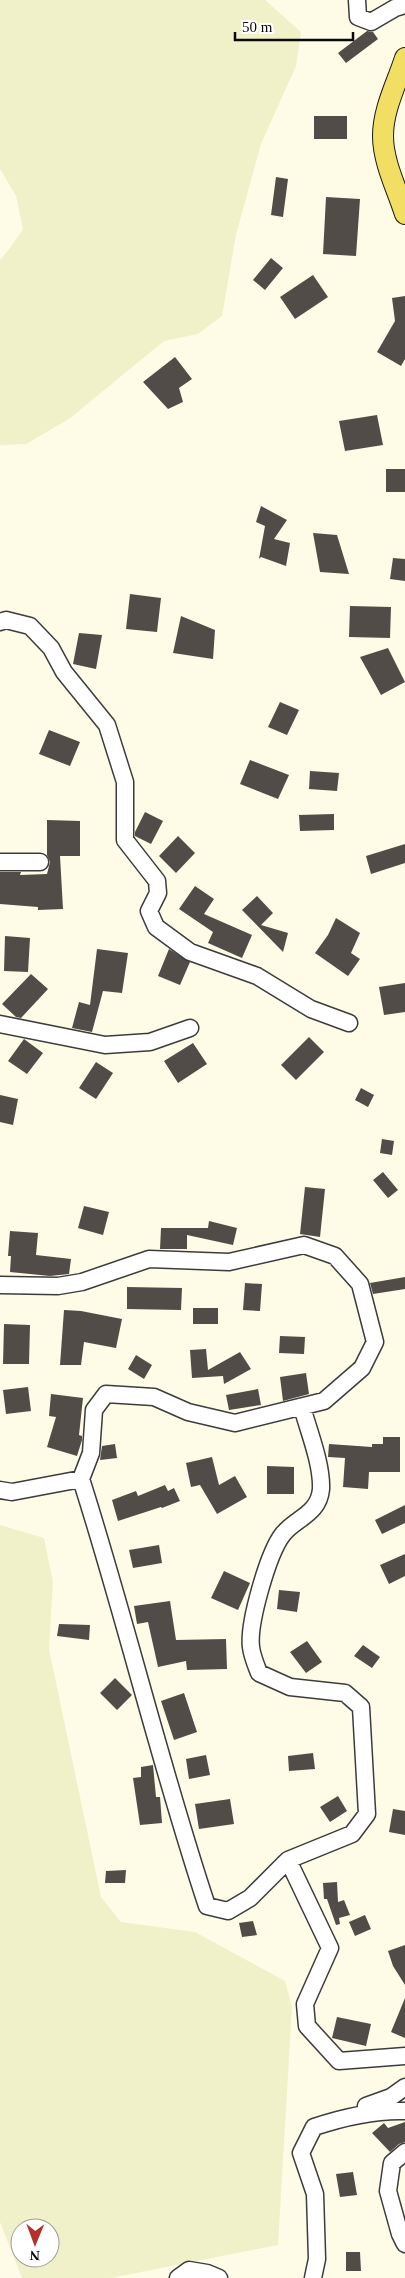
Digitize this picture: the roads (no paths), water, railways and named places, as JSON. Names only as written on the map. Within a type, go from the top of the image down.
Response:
[{"type":"main road","points":[[405,58],[387,108],[382,134],[384,150],[405,214]]},
{"type":"street","points":[[357,0],[358,17],[371,22],[395,8],[405,5]]},
{"type":"street","points":[[0,622],[6,620],[30,626],[51,648],[64,672],[107,726],[125,782],[125,840],[156,881],[158,893],[150,911],[156,927],[190,952],[257,976],[311,1010],[349,1023]]},
{"type":"street","points":[[0,862],[40,862]]},
{"type":"street","points":[[0,1024],[105,1045],[150,1042],[190,1028]]},
{"type":"street","points":[[0,1285],[58,1286],[82,1282],[149,1259],[229,1262],[304,1245],[335,1256],[360,1284],[375,1342],[362,1368],[324,1401],[235,1423],[188,1412],[154,1397],[106,1394],[94,1410],[91,1453],[81,1479],[108,1566],[180,1824],[207,1906],[228,1911],[250,1898],[288,1860],[352,1834],[367,1814],[361,1707],[345,1693],[290,1686],[259,1673],[251,1647],[256,1602],[274,1549],[283,1533],[313,1510],[321,1490],[316,1456],[302,1407]]},
{"type":"street","points":[[0,1490],[12,1492],[81,1479]]},
{"type":"street","points":[[288,1860],[330,1948],[305,2004],[307,2026],[339,2060],[405,2056]]},
{"type":"street","points":[[313,2278],[317,2259],[316,2194],[301,2153],[314,2127],[391,2097],[405,2087]]},
{"type":"street","points":[[346,2116],[385,2110],[405,2111]]},
{"type":"street","points":[[405,2152],[392,2163],[388,2191],[400,2234],[405,2244]]},
{"type":"street","points":[[178,2278],[189,2270],[207,2273],[219,2278]]}]
